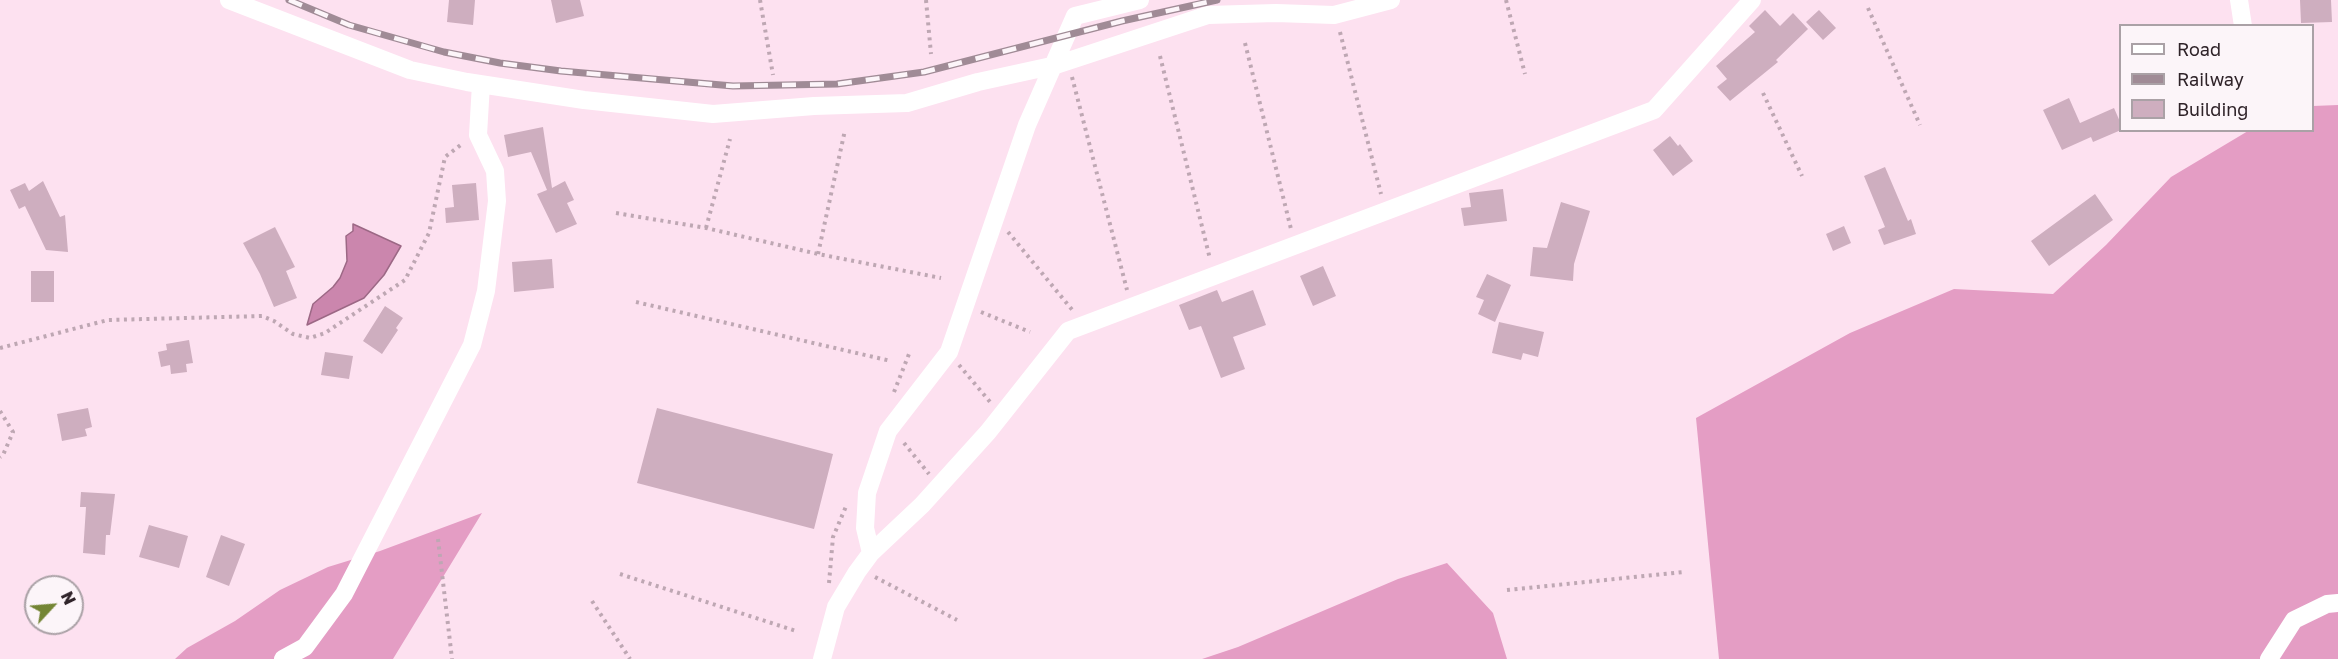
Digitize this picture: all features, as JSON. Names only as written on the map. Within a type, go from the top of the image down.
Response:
[{"type":"street","points":[[229,0],[410,70],[584,100],[713,114],[814,106],[907,103],[978,82],[1063,68],[1208,15],[1276,13],[1334,15],[1391,0]]},
{"type":"street","points":[[871,553],[865,528],[867,493],[888,430],[950,352],[1027,125],[1063,68],[1076,16],[1140,0]]},
{"type":"street","points":[[822,659],[836,607],[856,572],[871,553],[922,505],[987,432],[1068,331],[1654,110],[1752,0]]},
{"type":"street","points":[[2239,0],[2243,24]]},
{"type":"street","points":[[283,659],[305,647],[344,594],[472,345],[486,291],[497,201],[495,171],[478,135],[481,84]]},
{"type":"street","points":[[2269,659],[2294,620],[2326,604],[2338,603]]},
{"type":"path","points":[[760,0],[773,75]]},
{"type":"path","points":[[926,0],[931,54]]},
{"type":"path","points":[[1506,0],[1525,74]]},
{"type":"path","points":[[1868,8],[1920,125]]},
{"type":"path","points":[[1339,29],[1382,198]]},
{"type":"path","points":[[1245,43],[1291,231]]},
{"type":"path","points":[[1160,56],[1210,260]]},
{"type":"path","points":[[1063,68],[1128,295]]},
{"type":"path","points":[[1762,93],[1802,176]]},
{"type":"path","points":[[818,254],[845,129]]},
{"type":"path","points":[[0,348],[108,320],[262,316],[293,334],[310,338],[325,333],[405,280],[429,233],[445,157],[478,135]]},
{"type":"path","points":[[706,228],[730,139]]},
{"type":"path","points":[[615,213],[706,228],[818,254],[941,278]]},
{"type":"path","points":[[1005,228],[1074,312]]},
{"type":"path","points":[[636,302],[891,361]]},
{"type":"path","points":[[976,310],[1030,332]]},
{"type":"path","points":[[954,360],[992,403]]},
{"type":"path","points":[[0,411],[13,432],[0,457]]},
{"type":"path","points":[[901,440],[933,480]]},
{"type":"path","points":[[438,539],[452,659]]},
{"type":"path","points":[[1507,590],[1684,572]]},
{"type":"path","points":[[620,574],[796,632]]},
{"type":"path","points":[[871,576],[957,620]]},
{"type":"path","points":[[592,601],[630,659]]},
{"type":"shaded area","points":[[2338,105],[2338,659],[1719,659],[1696,418],[1850,333],[1954,289],[2053,294],[2106,245],[2171,177],[2246,132],[2314,132],[2314,106]]},
{"type":"shaded area","points":[[353,224],[401,246],[384,275],[364,298],[307,325],[313,304],[340,278],[347,261],[346,236],[353,231]]},
{"type":"shaded area","points":[[482,513],[393,659],[175,659],[187,648],[235,621],[280,590],[328,567],[380,551]]},
{"type":"shaded area","points":[[1447,563],[1493,613],[1507,659],[1202,659],[1238,647],[1398,579]]},
{"type":"building","points":[[449,0],[475,0],[473,25],[447,22]]},
{"type":"building","points":[[551,0],[580,0],[584,16],[556,23]]},
{"type":"building","points":[[2300,0],[2331,0],[2332,22],[2301,23]]},
{"type":"building","points":[[1765,10],[1780,26],[1793,13],[1808,29],[1776,60],[1778,62],[1730,101],[1717,87],[1727,79],[1716,66],[1755,32],[1749,26]]},
{"type":"building","points":[[1819,10],[1836,28],[1823,40],[1806,22]]},
{"type":"building","points":[[2069,98],[2080,123],[2114,108],[2119,119],[2119,131],[2093,142],[2091,137],[2062,150],[2043,110]]},
{"type":"building","points":[[543,127],[552,188],[565,181],[574,200],[567,203],[577,224],[556,233],[537,194],[547,190],[531,152],[508,157],[504,135]]},
{"type":"building","points":[[1670,136],[1678,146],[1680,144],[1693,161],[1673,176],[1653,150]]},
{"type":"building","points":[[1885,167],[1908,221],[1911,219],[1916,234],[1884,245],[1878,230],[1885,227],[1864,176]]},
{"type":"building","points":[[43,181],[60,217],[65,215],[68,252],[46,250],[25,206],[19,209],[10,190],[25,183],[29,191]]},
{"type":"building","points":[[476,183],[479,220],[446,223],[445,208],[454,207],[452,185]]},
{"type":"building","points":[[1503,189],[1507,221],[1464,226],[1461,208],[1471,207],[1469,193]]},
{"type":"building","points":[[2095,194],[2113,220],[2049,266],[2031,241]]},
{"type":"building","points":[[1561,202],[1590,211],[1574,264],[1573,281],[1530,276],[1533,247],[1547,248]]},
{"type":"building","points":[[1844,226],[1851,243],[1833,251],[1826,234]]},
{"type":"building","points":[[275,227],[295,267],[286,271],[297,298],[274,307],[243,243]]},
{"type":"building","points":[[552,259],[554,288],[514,292],[512,262]]},
{"type":"building","points":[[1323,266],[1336,296],[1313,306],[1300,276]]},
{"type":"building","points":[[31,271],[54,271],[54,302],[31,302]]},
{"type":"building","points":[[1487,274],[1511,285],[1495,322],[1478,314],[1484,300],[1476,297]]},
{"type":"building","points":[[1217,290],[1222,302],[1253,290],[1266,325],[1233,337],[1245,369],[1221,378],[1201,326],[1189,330],[1179,305]]},
{"type":"building","points":[[385,306],[403,318],[382,354],[363,341]]},
{"type":"building","points":[[1499,322],[1544,332],[1538,357],[1523,353],[1521,360],[1492,353]]},
{"type":"building","points":[[189,340],[193,363],[186,364],[187,372],[171,374],[170,365],[161,367],[158,352],[167,350],[166,344]]},
{"type":"building","points":[[325,352],[353,356],[349,379],[321,375]]},
{"type":"building","points":[[88,408],[92,427],[85,429],[87,436],[62,441],[57,414]]},
{"type":"building","points":[[657,408],[833,454],[814,529],[637,483]]},
{"type":"building","points":[[81,492],[115,494],[110,535],[106,535],[105,555],[83,553],[86,507],[80,507]]},
{"type":"building","points":[[149,525],[188,536],[179,568],[139,557]]},
{"type":"building","points":[[221,535],[245,544],[229,586],[206,577]]},
{"type":"railway","points":[[289,0],[349,25],[444,52],[500,63],[561,71],[733,86],[837,84],[924,72],[1122,21],[1217,0]]}]
